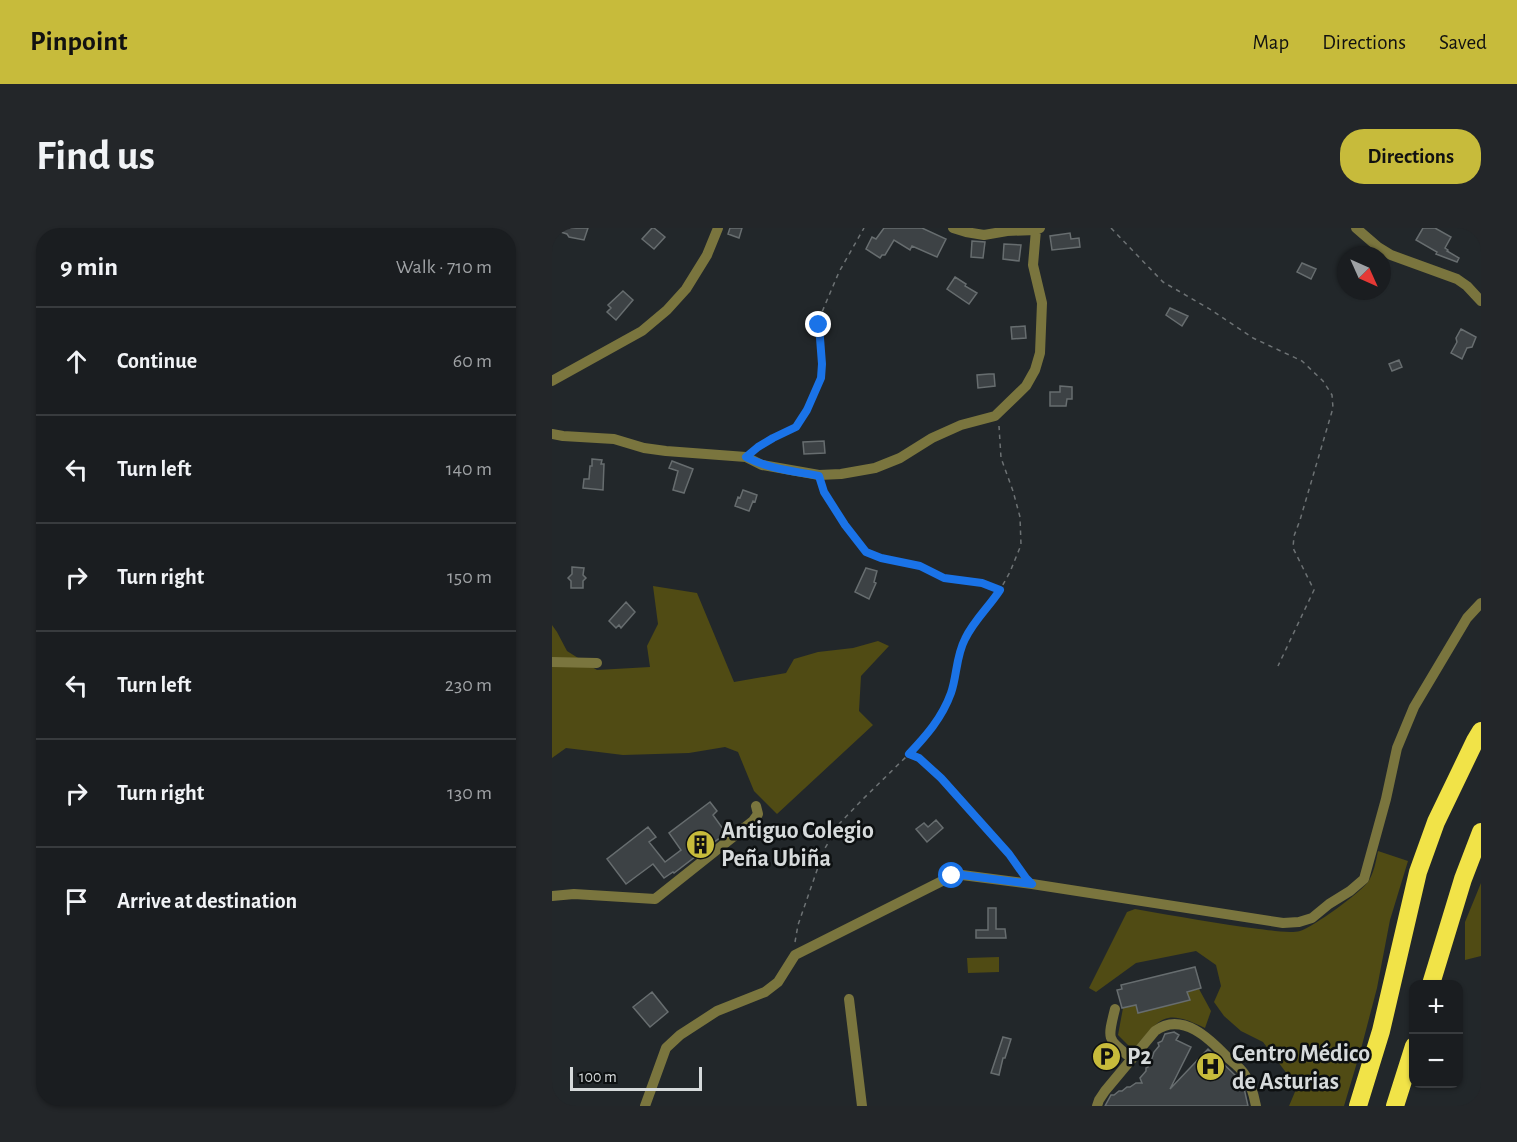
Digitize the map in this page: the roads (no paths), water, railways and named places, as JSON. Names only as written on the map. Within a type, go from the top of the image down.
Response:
[{"type":"highway","points":[[1358,1106],[1381,1031],[1418,872],[1436,822],[1481,731]]},
{"type":"highway","points":[[1432,980],[1463,879],[1481,832]]},
{"type":"highway","points":[[1395,1106],[1409,1059]]},
{"type":"street","points":[[552,381],[642,331],[667,310],[707,255],[718,228]]},
{"type":"street","points":[[552,434],[614,439],[666,451],[746,457],[762,465],[819,476],[875,468],[900,458],[932,438],[961,425],[994,416],[1026,386],[1035,370],[1040,353],[1042,303],[1033,265],[1038,229],[984,235],[953,228]]},
{"type":"street","points":[[1356,228],[1391,255],[1457,279],[1481,301]]},
{"type":"street","points":[[645,1106],[666,1048],[680,1035],[717,1011],[765,992],[778,982],[795,955],[952,876],[962,875],[1032,884],[1283,923],[1312,918],[1364,879],[1397,748],[1410,717],[1467,618],[1481,603]]},
{"type":"street","points":[[552,662],[597,663]]},
{"type":"street","points":[[552,896],[574,894],[655,899],[753,821],[758,814],[756,806]]},
{"type":"street","points":[[849,999],[862,1106]]},
{"type":"street","points":[[1115,1009],[1109,1032],[1111,1040],[1132,1059]]},
{"type":"street","points":[[1097,1106],[1099,1100],[1155,1031],[1163,1025],[1174,1024],[1186,1026],[1212,1041],[1245,1075],[1251,1086],[1256,1106]]},
{"type":"place","name":"Antiguo Colegio Peña Ubiña","points":[[700,844]]},
{"type":"place","name":"P2","points":[[1106,1056]]},
{"type":"place","name":"Centro Médico de Asturias","points":[[1211,1067]]}]
